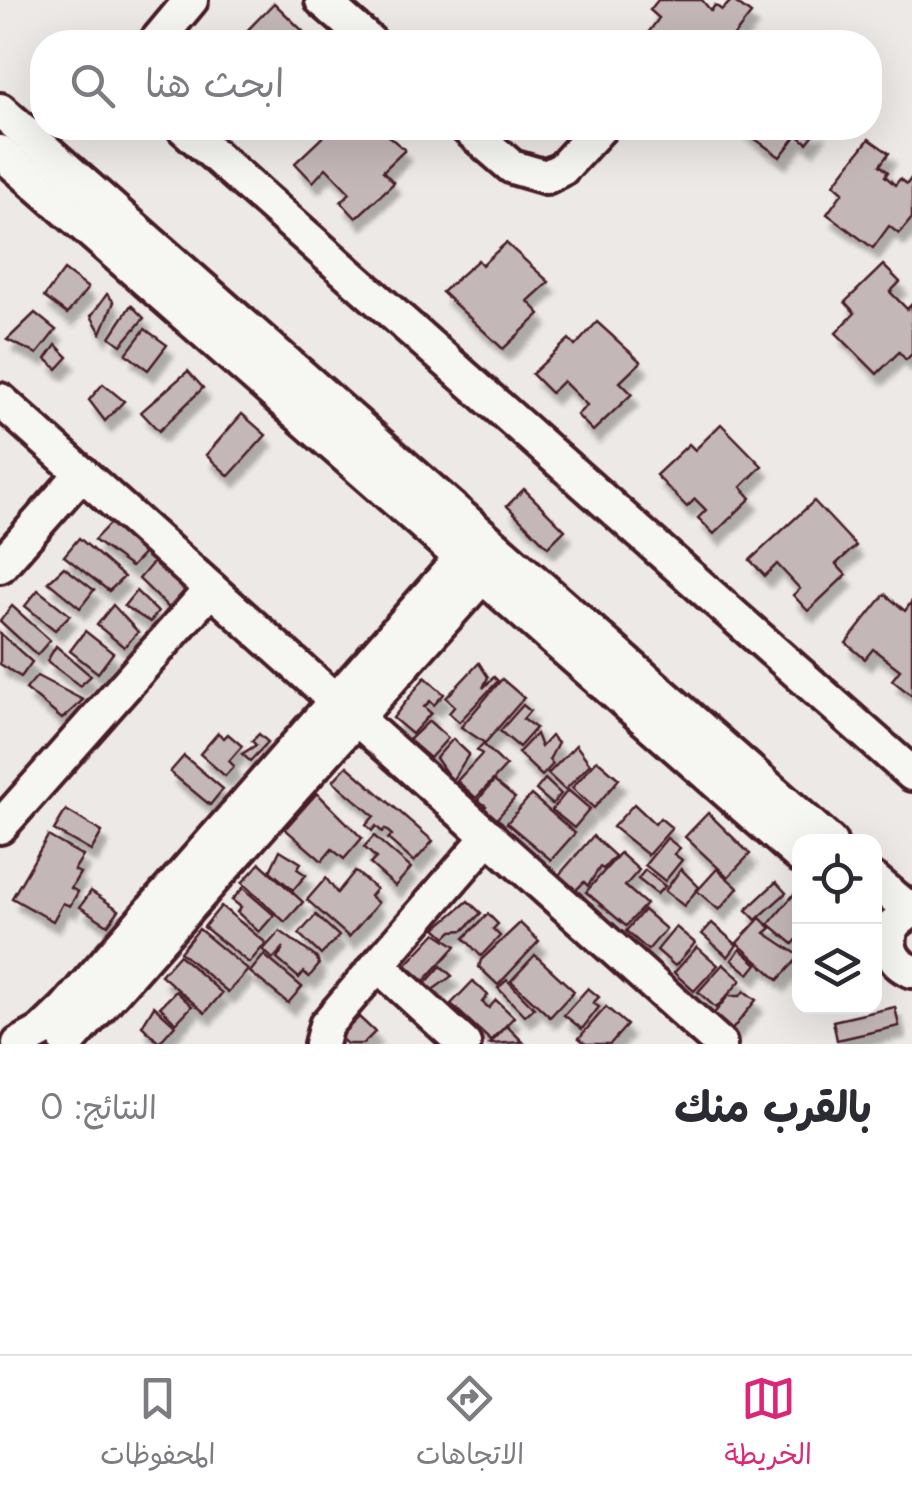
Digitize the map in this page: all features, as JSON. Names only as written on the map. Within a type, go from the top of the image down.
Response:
[{"type":"street","points":[[166,30],[191,0]]},
{"type":"street","points":[[322,0],[356,30]]},
{"type":"street","points":[[0,110],[30,138]]},
{"type":"street","points":[[32,140],[792,848]]},
{"type":"street","points":[[198,140],[912,774]]},
{"type":"street","points":[[480,140],[512,168],[546,177],[562,169],[589,140]]},
{"type":"street","points":[[0,152],[820,834]]},
{"type":"street","points":[[0,400],[720,1044]]},
{"type":"street","points":[[0,566],[82,473]]},
{"type":"street","points":[[45,1041],[482,556]]},
{"type":"street","points":[[0,828],[211,589]]},
{"type":"street","points":[[322,1044],[326,1024],[490,836]]},
{"type":"street","points":[[882,894],[897,920],[891,953],[911,981]]},
{"type":"street","points":[[378,965],[464,1044]]},
{"type":"building","points":[[658,0],[702,0],[711,11],[715,5],[722,10],[732,0],[751,14],[738,30],[650,30],[659,18],[650,10]]},
{"type":"building","points":[[274,3],[302,30],[248,30]]},
{"type":"building","points":[[319,140],[393,140],[405,150],[383,171],[394,183],[356,218],[341,202],[350,193],[326,168],[313,182],[295,163]]},
{"type":"building","points":[[757,140],[793,140],[780,157]]},
{"type":"building","points":[[870,140],[889,153],[880,165],[895,185],[900,179],[907,184],[912,177],[912,218],[899,234],[889,226],[873,248],[827,214],[843,192],[834,184]]},
{"type":"building","points":[[506,243],[549,282],[528,301],[540,314],[503,349],[442,292],[478,260],[482,265]]},
{"type":"building","points":[[883,265],[900,282],[890,292],[907,309],[912,304],[912,354],[906,360],[899,352],[877,374],[836,333],[855,313],[845,302]]},
{"type":"building","points":[[64,270],[88,288],[67,314],[44,297]]},
{"type":"building","points":[[107,294],[114,302],[101,333],[91,316]]},
{"type":"building","points":[[131,305],[144,318],[121,345],[110,337]]},
{"type":"building","points":[[35,313],[56,330],[37,354],[7,340]]},
{"type":"building","points":[[597,322],[641,362],[620,382],[632,394],[593,431],[577,415],[587,405],[563,381],[551,393],[532,374],[569,339],[575,346]]},
{"type":"building","points":[[145,329],[167,345],[148,370],[126,354]]},
{"type":"building","points":[[56,345],[68,357],[57,369],[46,359]]},
{"type":"building","points":[[188,371],[203,388],[159,431],[141,412]]},
{"type":"building","points":[[103,384],[124,401],[105,421],[89,400]]},
{"type":"building","points":[[242,414],[266,435],[229,476],[206,455]]},
{"type":"building","points":[[721,424],[762,466],[741,487],[751,498],[714,534],[698,518],[706,510],[695,499],[687,507],[656,475],[689,444],[695,450]]},
{"type":"building","points":[[524,489],[565,530],[548,547],[507,506]]},
{"type":"building","points":[[814,501],[856,546],[836,564],[846,575],[808,611],[793,595],[800,589],[777,564],[765,576],[750,560]]},
{"type":"building","points":[[114,519],[147,550],[131,567],[94,540]]},
{"type":"building","points":[[79,538],[124,577],[109,591],[64,556]]},
{"type":"building","points":[[155,560],[191,594],[172,611],[139,579]]},
{"type":"building","points":[[64,567],[94,590],[80,608],[48,582]]},
{"type":"building","points":[[38,590],[70,615],[55,630],[25,606]]},
{"type":"building","points":[[136,591],[158,612],[150,622],[124,606]]},
{"type":"building","points":[[885,594],[905,611],[912,601],[912,696],[892,680],[900,670],[873,649],[865,659],[846,643]]},
{"type":"building","points":[[113,605],[138,632],[124,647],[97,625]]},
{"type":"building","points":[[12,606],[50,640],[37,655],[0,621]]},
{"type":"building","points":[[85,631],[113,653],[98,673],[70,651]]},
{"type":"building","points":[[0,633],[32,662],[21,677],[0,664]]},
{"type":"building","points":[[56,646],[91,676],[80,686],[47,661]]},
{"type":"building","points":[[479,663],[488,677],[483,688],[494,677],[498,681],[459,722],[449,713],[455,706],[446,698]]},
{"type":"building","points":[[37,676],[83,700],[62,719],[26,689]]},
{"type":"building","points":[[425,677],[444,694],[434,705],[430,701],[424,707],[431,713],[412,734],[393,718]]},
{"type":"building","points":[[502,679],[524,698],[485,743],[461,727]]},
{"type":"building","points":[[523,705],[530,711],[523,719],[536,728],[519,747],[500,731]]},
{"type":"building","points":[[429,721],[448,738],[430,758],[409,740]]},
{"type":"building","points":[[218,733],[224,738],[228,734],[242,746],[229,761],[234,766],[225,776],[200,754]]},
{"type":"building","points":[[259,734],[268,742],[250,761],[242,754],[256,745],[252,741]]},
{"type":"building","points":[[536,734],[541,747],[551,736],[558,743],[549,760],[553,764],[542,776],[518,753]]},
{"type":"building","points":[[453,739],[469,754],[452,781],[436,758]]},
{"type":"building","points":[[483,744],[506,766],[476,798],[457,781],[482,754],[477,750]]},
{"type":"building","points":[[576,745],[590,764],[565,790],[548,774]]},
{"type":"building","points":[[184,756],[223,789],[210,805],[170,772]]},
{"type":"building","points":[[597,760],[619,779],[594,808],[572,788]]},
{"type":"building","points":[[347,766],[433,841],[414,862],[388,839],[392,835],[385,829],[382,832],[376,826],[372,831],[366,825],[374,816],[333,781]]},
{"type":"building","points":[[545,779],[561,794],[552,804],[536,790]]},
{"type":"building","points":[[494,781],[515,798],[492,824],[480,814],[486,806],[478,800]]},
{"type":"building","points":[[568,790],[590,809],[574,828],[552,810]]},
{"type":"building","points":[[317,793],[362,838],[344,859],[332,849],[322,861],[285,829]]},
{"type":"building","points":[[531,795],[575,833],[551,860],[507,823]]},
{"type":"building","points":[[634,804],[655,824],[660,818],[672,828],[648,855],[613,827]]},
{"type":"building","points":[[66,810],[102,832],[91,851],[54,830]]},
{"type":"building","points":[[708,813],[750,854],[728,877],[685,837]]},
{"type":"building","points":[[48,836],[83,856],[74,870],[80,873],[71,888],[78,892],[70,906],[63,903],[53,921],[12,898]]},
{"type":"building","points":[[374,836],[411,868],[395,886],[370,864],[376,858],[364,847]]},
{"type":"building","points":[[593,836],[615,856],[603,869],[600,867],[588,886],[584,882],[576,890],[581,894],[574,901],[552,883]]},
{"type":"building","points":[[667,838],[680,848],[674,854],[682,860],[665,881],[645,865]]},
{"type":"building","points":[[280,850],[301,863],[297,869],[306,875],[293,890],[270,871]]},
{"type":"building","points":[[620,853],[639,870],[625,886],[646,904],[626,926],[586,892]]},
{"type":"building","points":[[260,863],[303,902],[285,922],[242,883]]},
{"type":"building","points":[[681,869],[699,887],[684,906],[665,891]]},
{"type":"building","points":[[717,869],[738,888],[719,910],[697,891]]},
{"type":"building","points":[[645,870],[665,886],[657,894],[638,879]]},
{"type":"building","points":[[355,871],[376,889],[370,896],[378,903],[349,937],[307,900],[326,878],[337,893]]},
{"type":"building","points":[[776,882],[786,893],[756,920],[746,910]]},
{"type":"building","points":[[243,888],[274,915],[259,932],[237,912],[241,907],[232,900]]},
{"type":"building","points":[[91,891],[119,910],[108,925],[80,907]]},
{"type":"building","points":[[792,897],[792,943],[769,924]]},
{"type":"building","points":[[468,901],[481,913],[464,930],[452,931],[446,937],[436,928]]},
{"type":"building","points":[[221,906],[266,943],[249,963],[204,927]]},
{"type":"building","points":[[644,910],[666,929],[648,950],[626,931]]},
{"type":"building","points":[[488,914],[498,924],[493,929],[500,936],[481,956],[464,938]]},
{"type":"building","points":[[316,915],[339,936],[321,955],[299,934]]},
{"type":"building","points":[[760,918],[771,928],[765,933],[792,951],[792,965],[778,980],[737,943]]},
{"type":"building","points":[[520,923],[539,941],[498,985],[479,967],[481,960]]},
{"type":"building","points":[[712,923],[737,945],[728,957],[702,934]]},
{"type":"building","points":[[676,927],[695,943],[675,966],[657,950]]},
{"type":"building","points":[[199,929],[248,970],[228,992],[180,952]]},
{"type":"building","points":[[280,931],[317,958],[319,965],[309,977],[304,972],[299,978],[277,959],[284,947],[273,959],[263,950]]},
{"type":"building","points":[[436,933],[456,946],[424,981],[406,965]]},
{"type":"building","points":[[697,947],[718,965],[694,991],[674,973]]},
{"type":"building","points":[[740,949],[757,964],[749,974],[732,960]]},
{"type":"building","points":[[179,955],[222,993],[205,1013],[161,975]]},
{"type":"building","points":[[264,955],[302,987],[288,1003],[250,972]]},
{"type":"building","points":[[535,955],[574,991],[550,1017],[511,981]]},
{"type":"building","points":[[723,964],[741,980],[716,1008],[698,992]]},
{"type":"building","points":[[441,966],[452,976],[431,991],[424,985]]},
{"type":"building","points":[[507,980],[534,1008],[525,1016],[498,988]]},
{"type":"building","points":[[473,981],[488,995],[482,1002],[489,1008],[496,1000],[514,1017],[491,1041],[451,1004]]},
{"type":"building","points":[[588,988],[599,997],[593,1003],[599,1007],[582,1029],[564,1015]]},
{"type":"building","points":[[176,991],[192,1006],[176,1023],[160,1007]]},
{"type":"building","points":[[744,991],[756,1000],[731,1031],[712,1016],[728,996],[740,996]]},
{"type":"building","points":[[154,1006],[175,1025],[159,1043],[142,1026]]},
{"type":"building","points":[[606,1007],[627,1025],[610,1044],[586,1044],[579,1038]]},
{"type":"building","points":[[895,1007],[899,1026],[837,1040],[833,1021],[882,1014],[882,1010]]},
{"type":"building","points":[[359,1017],[375,1032],[363,1044],[347,1044],[339,1037]]},
{"type":"building","points":[[507,1026],[523,1042],[490,1044]]}]
